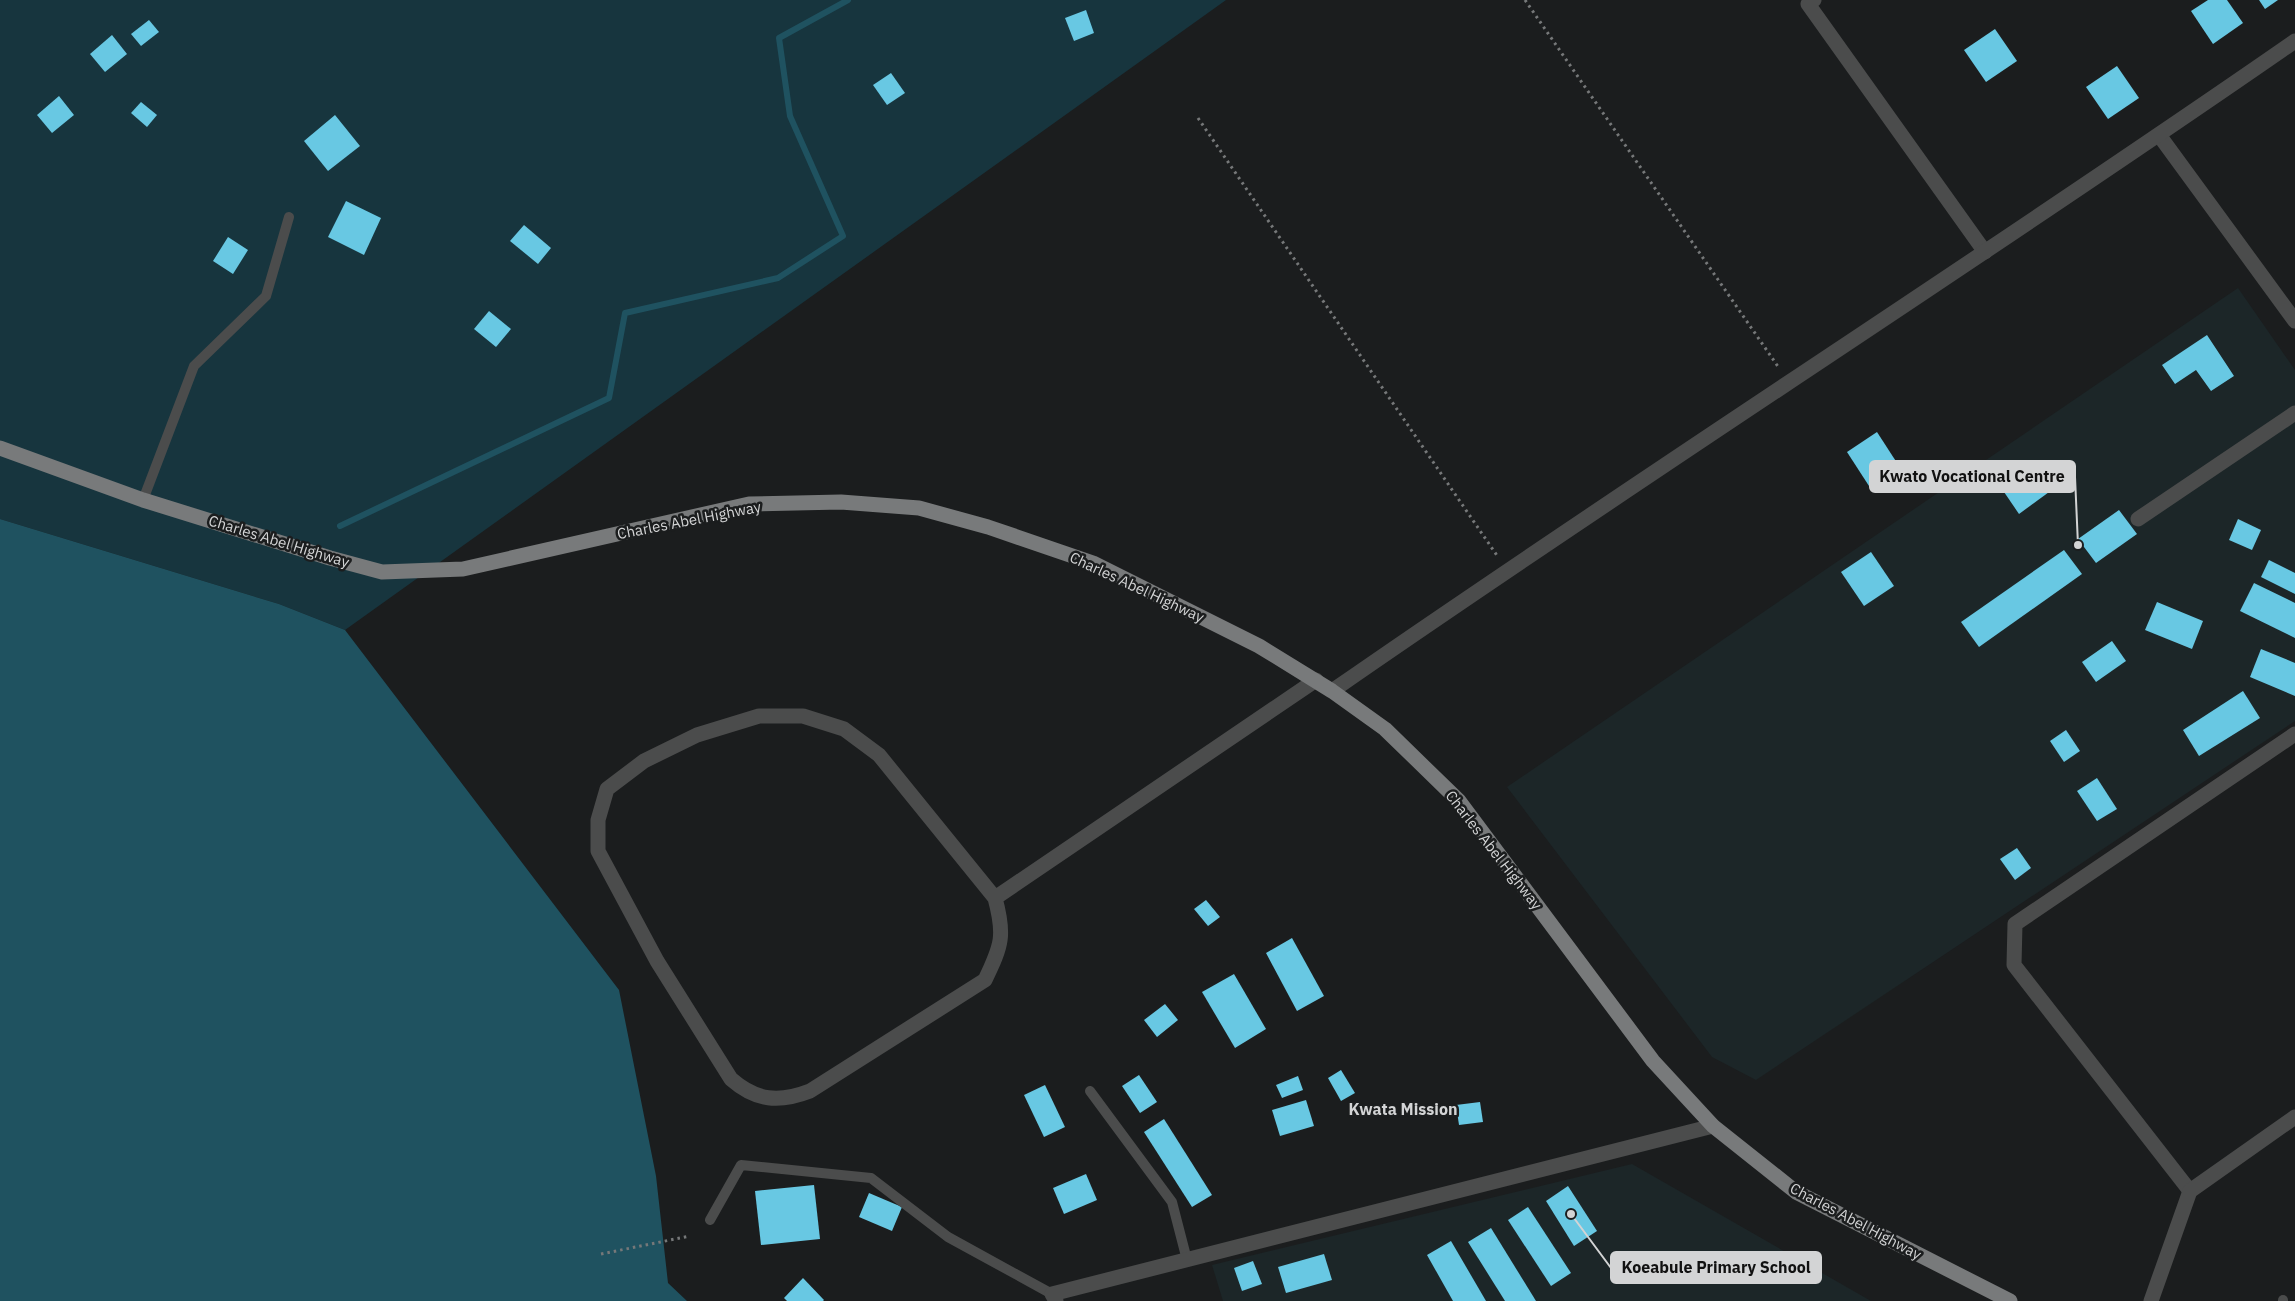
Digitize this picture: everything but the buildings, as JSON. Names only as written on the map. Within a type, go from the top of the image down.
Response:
[{"type":"main road","name":"Charles Abel Highway","points":[[0,448],[143,500],[330,558],[382,572],[462,569],[749,504],[841,502],[919,508],[988,527],[1093,563],[1259,646],[1316,680],[1385,729],[1459,801],[1654,1061],[1713,1126],[1796,1192],[2010,1301]]},
{"type":"street","points":[[1809,1],[1985,252]]},
{"type":"street","points":[[1332,691],[1506,570],[1985,252],[2295,41]]},
{"type":"street","points":[[2159,135],[2295,322]]},
{"type":"street","points":[[2138,518],[2295,413]]},
{"type":"street","points":[[995,898],[1316,680]]},
{"type":"street","points":[[759,716],[803,716],[844,729],[878,755],[995,898],[1002,924],[1000,950],[986,980],[810,1091],[790,1099],[772,1099],[744,1090],[731,1079],[667,978],[598,851],[598,820],[607,789],[644,761],[697,735],[759,716]]},
{"type":"street","points":[[2190,1191],[2014,965],[2016,924],[2295,734]]},
{"type":"street","points":[[2151,1301],[2190,1191],[2295,1117]]},
{"type":"street","points":[[1054,1298],[1187,1260],[1713,1126]]},
{"type":"lane","points":[[143,500],[194,366],[266,296],[290,217]]},
{"type":"lane","points":[[1090,1092],[1172,1202],[1187,1260]]},
{"type":"lane","points":[[710,1220],[740,1165],[871,1178],[948,1237],[1054,1298]]},
{"type":"path","points":[[1526,0],[1788,381]]},
{"type":"path","points":[[1198,118],[1506,570]]},
{"type":"path","points":[[602,1254],[690,1236]]},
{"type":"shaded area","points":[[0,0],[1226,0],[345,630],[279,604],[0,519]]},
{"type":"shaded area","points":[[2238,288],[2295,370],[2295,721],[1756,1080],[1712,1057],[1507,787]]},
{"type":"shaded area","points":[[0,519],[279,604],[345,630],[619,990],[656,1176],[668,1283],[687,1301],[0,1301]]},
{"type":"shaded area","points":[[1632,1164],[1871,1301],[1223,1301],[1212,1265]]},
{"type":"waterway","points":[[340,526],[609,398],[625,313],[778,278],[843,236],[790,116],[779,38],[848,0]]},
{"type":"place","name":"Kwato Vocational Centre","points":[[2078,545]]},
{"type":"place","name":"Koeabule Primary School","points":[[1571,1214]]},
{"type":"district","name":"Kwata Mission","points":[[1403,1109]]}]
